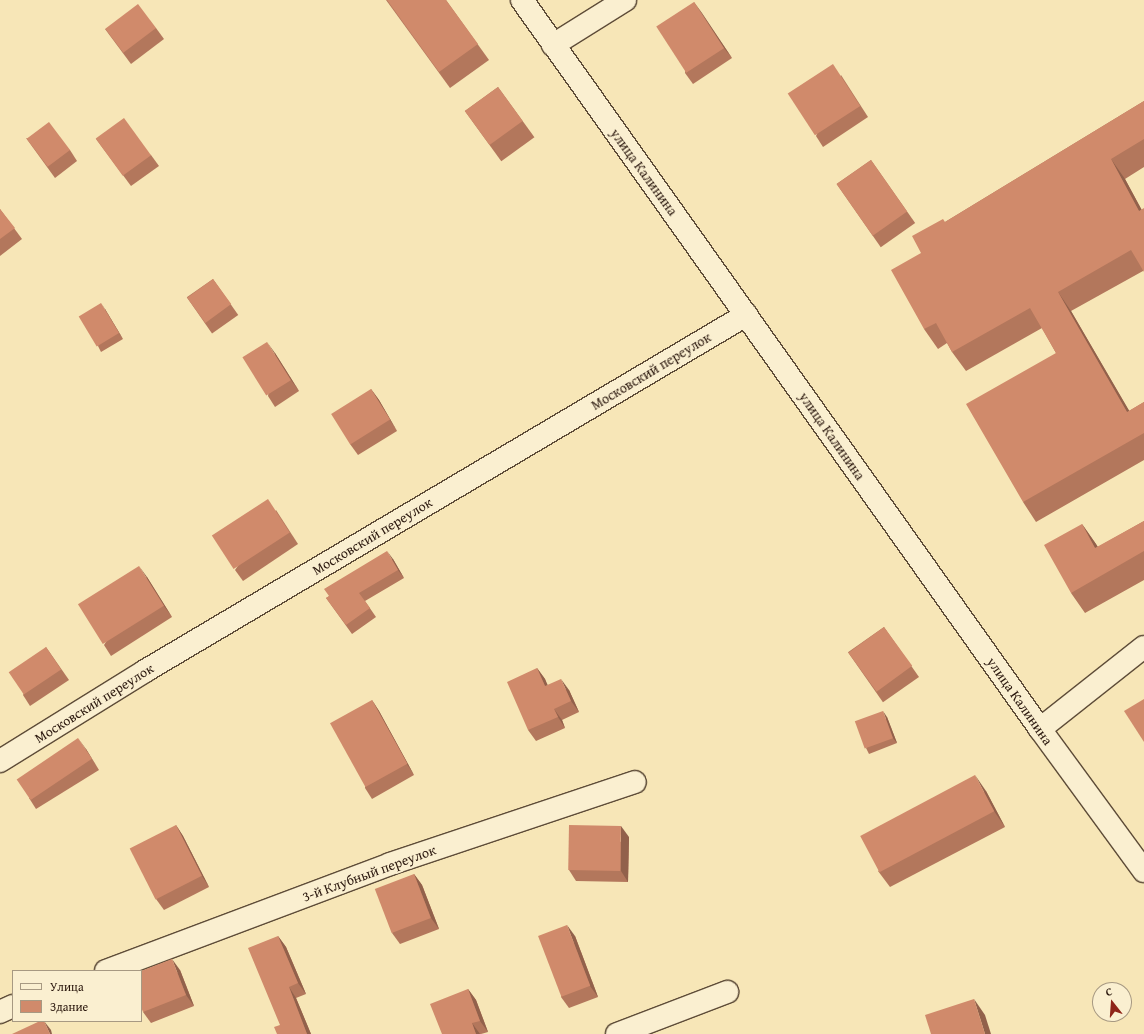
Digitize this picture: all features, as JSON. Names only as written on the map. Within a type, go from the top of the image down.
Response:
[{"type":"street","name":"улица Калинина","points":[[522,0],[1040,729],[1144,871]]},
{"type":"street","points":[[553,45],[625,0]]},
{"type":"street","name":"Московский переулок","points":[[0,761],[145,671],[746,315]]},
{"type":"street","points":[[1040,729],[1144,647]]},
{"type":"street","name":"3-й Клубный переулок","points":[[109,970],[390,864],[635,782]]},
{"type":"street","points":[[617,1034],[728,992]]},
{"type":"street","points":[[0,1012],[12,1006]]},
{"type":"building","points":[[387,0],[446,0],[478,44],[439,72]]},
{"type":"building","points":[[694,2],[724,48],[686,73],[656,27]]},
{"type":"building","points":[[138,4],[156,28],[123,53],[105,29]]},
{"type":"building","points":[[833,64],[860,106],[815,135],[788,93]]},
{"type":"building","points":[[498,87],[523,121],[490,145],[465,111]]},
{"type":"building","points":[[1144,101],[1144,139],[1111,159],[1139,211],[1144,208],[1144,272],[1131,250],[1058,292],[1127,412],[1144,402],[1144,433],[1023,502],[966,404],[1056,353],[1030,308],[952,352],[936,323],[924,329],[891,270],[921,253],[912,236],[943,219],[945,222]]},
{"type":"building","points":[[124,118],[151,155],[123,176],[96,139]]},
{"type":"building","points":[[49,122],[70,150],[48,167],[27,139]]},
{"type":"building","points":[[871,160],[907,212],[873,236],[837,184]]},
{"type":"building","points":[[0,209],[15,228],[0,239]]},
{"type":"building","points":[[213,279],[231,304],[205,323],[187,298]]},
{"type":"building","points":[[101,303],[119,333],[97,346],[79,316]]},
{"type":"building","points":[[267,342],[291,380],[266,396],[242,357]]},
{"type":"building","points":[[371,389],[390,420],[350,444],[331,414]]},
{"type":"building","points":[[268,499],[290,533],[234,569],[212,535]]},
{"type":"building","points":[[1144,521],[1144,551],[1071,593],[1044,545],[1082,524],[1095,548]]},
{"type":"building","points":[[387,551],[398,570],[359,593],[370,608],[346,625],[326,598],[329,596],[324,589]]},
{"type":"building","points":[[139,566],[164,606],[103,644],[78,604]]},
{"type":"building","points":[[884,627],[912,666],[877,692],[848,653]]},
{"type":"building","points":[[46,647],[61,669],[24,695],[9,672]]},
{"type":"building","points":[[537,668],[545,686],[561,679],[571,701],[554,709],[558,717],[528,730],[507,682]]},
{"type":"building","points":[[1144,699],[1144,742],[1124,711]]},
{"type":"building","points":[[372,700],[407,764],[365,787],[330,723]]},
{"type":"building","points":[[883,711],[893,738],[865,749],[855,721]]},
{"type":"building","points":[[78,738],[92,759],[31,800],[17,779]]},
{"type":"building","points":[[975,775],[994,811],[879,872],[860,836]]},
{"type":"building","points":[[176,825],[202,876],[156,899],[130,849]]},
{"type":"building","points":[[569,825],[621,826],[620,871],[568,870]]},
{"type":"building","points":[[414,874],[431,918],[392,933],[375,889]]},
{"type":"building","points":[[567,925],[590,986],[561,997],[538,936]]},
{"type":"building","points":[[278,936],[298,983],[289,987],[307,1034],[277,1034],[274,1027],[280,1025],[248,948]]},
{"type":"building","points":[[172,959],[186,995],[143,1012],[142,971]]},
{"type":"building","points":[[468,989],[480,1021],[472,1023],[476,1034],[442,1034],[430,1004]]},
{"type":"building","points":[[974,999],[985,1034],[931,1034],[925,1015]]},
{"type":"building","points":[[38,1022],[44,1022],[50,1034],[12,1034]]}]
